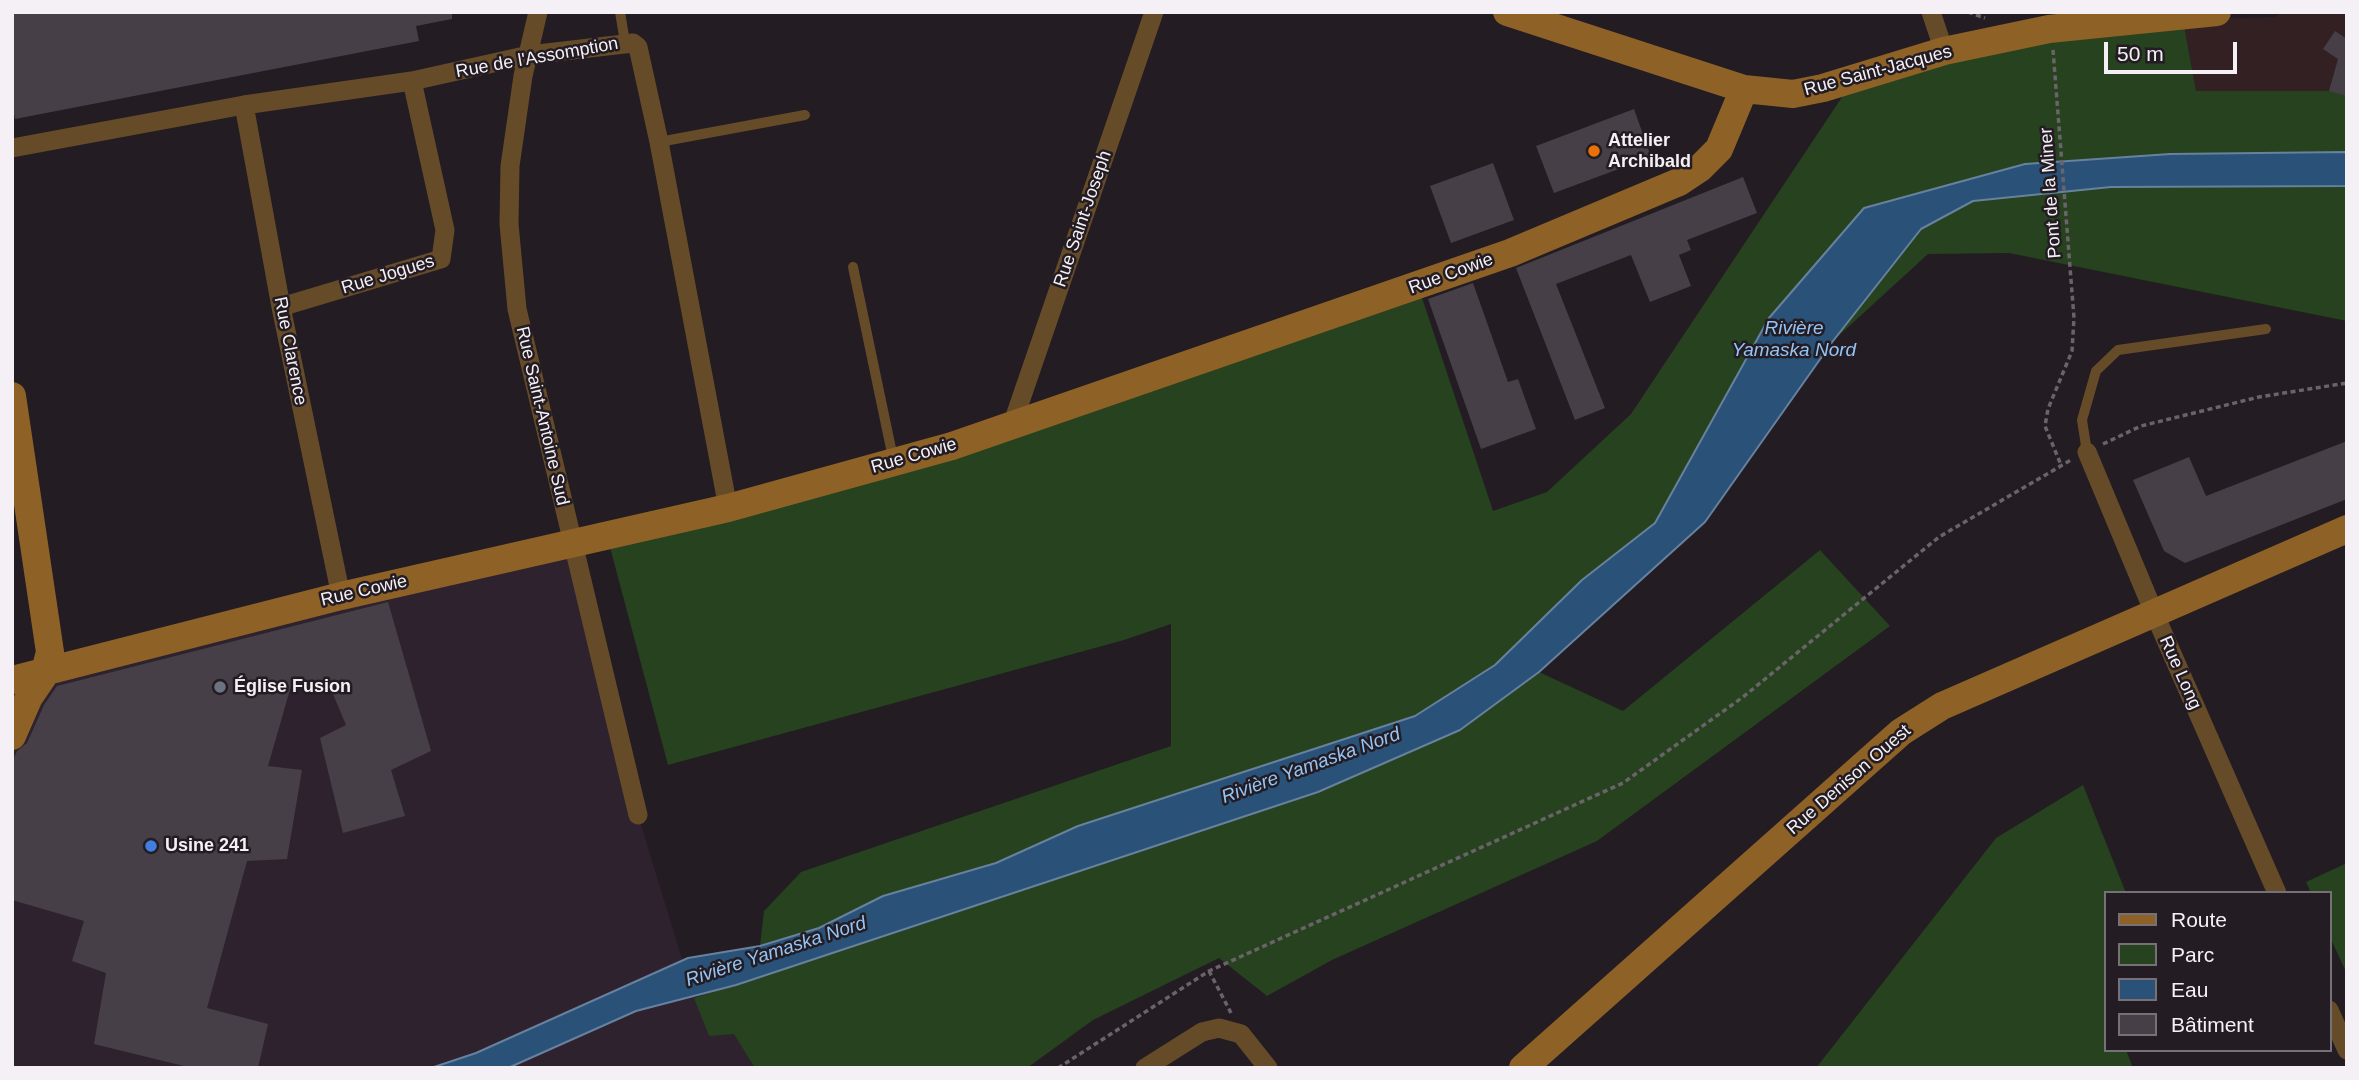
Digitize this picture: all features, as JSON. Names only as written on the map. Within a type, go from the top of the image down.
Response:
[{"type":"street","name":"Rue Saint-Antoine Sud","points":[[538,12],[510,166],[509,224],[517,309],[638,815]]},
{"type":"street","name":"Rue Saint-Joseph","points":[[1012,425],[1154,12]]},
{"type":"street","points":[[1931,12],[1944,51]]},
{"type":"street","name":"Rue Saint-Jacques","points":[[1513,13],[1744,89],[1793,94],[1823,88],[1944,51],[2049,29],[2217,12]]},
{"type":"street","name":"Rue de l'Assomption","points":[[12,148],[244,105],[412,81],[529,55],[625,42],[639,47],[728,508]]},
{"type":"street","name":"Rue Jogues","points":[[281,307],[441,259],[445,230],[412,81]]},
{"type":"street","name":"Rue Cowie","points":[[12,680],[44,674],[341,596],[728,508],[894,462],[1012,425],[1510,253],[1679,182],[1700,169],[1719,149],[1744,89]]},
{"type":"street","name":"Rue Clarence","points":[[244,105],[281,307],[341,596]]},
{"type":"street","points":[[12,736],[29,698],[44,674],[50,652],[13,409]]},
{"type":"street","name":"Rue Long","points":[[2087,452],[2276,891]]},
{"type":"street","name":"Rue Denison Ouest","points":[[1523,1068],[1900,732],[1942,706],[2347,529]]},
{"type":"street","points":[[2331,1014],[2347,1050]]},
{"type":"street","points":[[1145,1068],[1202,1032],[1219,1028],[1241,1034],[1268,1068]]},
{"type":"lane","points":[[620,12],[625,42]]},
{"type":"lane","points":[[659,142],[805,115]]},
{"type":"lane","points":[[853,267],[894,462]]},
{"type":"lane","points":[[2087,452],[2082,420],[2096,371],[2118,350],[2266,329]]},
{"type":"path","points":[[1968,12],[1985,18],[1995,16]]},
{"type":"path","name":"Pont de la Miner","points":[[2057,67],[2074,318],[2072,351],[2048,409],[2045,426],[2061,465]]},
{"type":"path","points":[[1058,1068],[1209,971],[1623,783],[1743,697],[1939,537],[2061,465],[2141,426],[2259,397],[2347,383]]},
{"type":"path","points":[[1209,971],[1241,1034]]},
{"type":"shaded area","points":[[2283,12],[2347,12],[2347,91],[2196,91],[2183,20],[2274,17]]},
{"type":"shaded area","points":[[571,543],[638,815],[694,998],[794,1068],[12,1068],[12,680]]},
{"type":"green space","points":[[2183,20],[2196,91],[2347,91],[2347,152],[2170,154],[2025,164],[1769,318],[1655,523],[1582,580],[1495,665],[1415,716],[1078,826],[996,863],[883,896],[819,928],[760,946],[764,911],[801,872],[1171,746],[1171,624],[1124,640],[668,765],[607,536],[728,508],[1418,286],[1493,511],[1547,492],[1631,414],[1852,82],[1944,51]]},
{"type":"green space","points":[[2347,186],[2347,321],[2009,253],[1928,254],[1833,341],[1921,229],[1973,201],[2111,187]]},
{"type":"green space","points":[[1820,550],[1890,626],[1597,841],[1332,960],[1267,996],[1219,958],[1093,1020],[1027,1068],[755,1068],[734,1034],[709,1036],[694,998],[1318,792],[1460,730],[1539,672],[1623,711]]},
{"type":"green space","points":[[2083,785],[2125,891],[2104,891],[2104,1052],[2127,1052],[2133,1068],[1816,1068],[1996,838]]},
{"type":"green space","points":[[2347,863],[2347,974],[2331,939],[2331,891],[2310,891],[2306,882]]},
{"type":"water","name":"Rivière Yamaska Nord","points":[[2347,152],[2347,186],[2111,187],[1973,201],[1921,229],[1833,341],[1705,522],[1539,672],[1460,730],[1318,792],[736,985],[636,1011],[508,1068],[431,1068],[476,1053],[688,958],[760,946],[819,928],[883,896],[996,863],[1078,826],[1415,716],[1495,665],[1582,580],[1655,523],[1769,318],[1864,208],[2025,164],[2170,154]]},
{"type":"building","points":[[12,12],[452,12],[452,19],[416,26],[419,41],[15,119],[12,102]]},
{"type":"building","points":[[2335,31],[2347,39],[2347,96],[2329,91],[2338,59],[2323,49]]},
{"type":"building","name":"Attelier Archibald","points":[[1634,109],[1651,157],[1554,193],[1536,146]]},
{"type":"building","points":[[1493,163],[1514,220],[1451,243],[1430,186]]},
{"type":"building","points":[[1743,177],[1757,213],[1687,240],[1691,250],[1679,255],[1691,286],[1650,302],[1631,255],[1556,284],[1605,408],[1575,420],[1516,268]]},
{"type":"building","points":[[1473,283],[1508,382],[1518,379],[1536,429],[1481,449],[1428,299]]},
{"type":"building","points":[[2347,441],[2347,499],[2185,563],[2164,551],[2133,480],[2189,457],[2206,496]]},
{"type":"building","name":"Usine 241","points":[[388,602],[431,751],[391,770],[405,816],[343,833],[320,738],[346,725],[327,680],[291,686],[268,766],[302,770],[287,859],[247,861],[207,1008],[268,1024],[258,1068],[192,1068],[94,1044],[106,973],[72,961],[84,921],[12,900],[12,762],[17,751],[27,743],[44,705],[57,686]]},
{"type":"place","name":"Attelier Archibald","points":[[1594,151]]},
{"type":"place","name":"Église Fusion","points":[[220,687]]},
{"type":"place","name":"Usine 241","points":[[151,846]]}]
